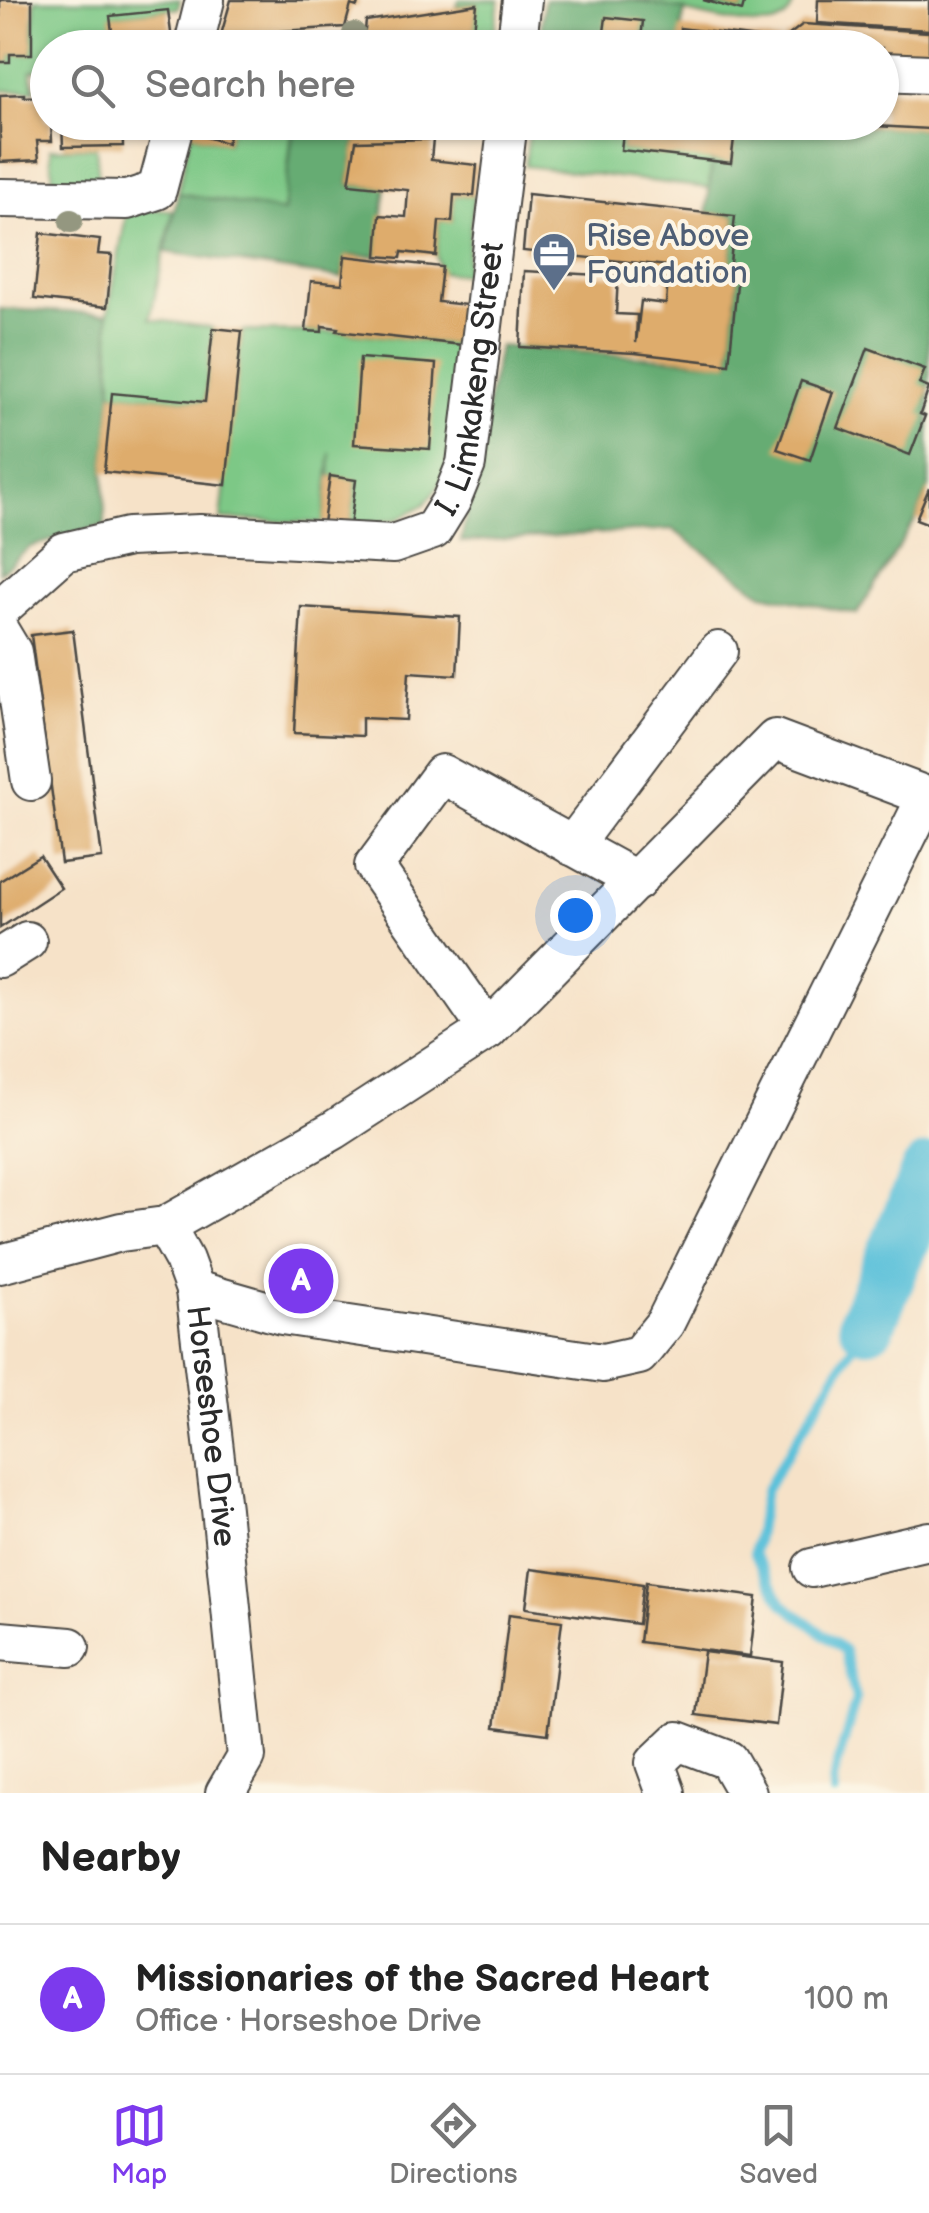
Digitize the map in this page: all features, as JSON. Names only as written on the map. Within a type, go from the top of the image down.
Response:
[{"type":"street","points":[[198,30],[205,0]]},
{"type":"street","points":[[518,30],[522,0]]},
{"type":"street","points":[[899,73],[929,74]]},
{"type":"street","points":[[0,198],[127,200],[156,190],[170,140]]},
{"type":"street","name":"I. Limkakeng Street","points":[[0,609],[64,552],[128,537],[200,534],[394,544],[434,530],[466,464],[506,140]]},
{"type":"street","points":[[0,632],[12,652],[31,781]]},
{"type":"street","points":[[572,846],[718,651]]},
{"type":"street","points":[[0,1264],[121,1232],[165,1226],[334,1130],[488,1030],[774,739],[928,797],[666,1323],[638,1355],[603,1363],[282,1314],[194,1290]]},
{"type":"street","points":[[488,1030],[374,866],[442,774],[637,882]]},
{"type":"street","name":"Horseshoe Drive","points":[[165,1226],[184,1260],[194,1290],[246,1757],[225,1793]]},
{"type":"street","points":[[812,1568],[929,1541]]},
{"type":"street","points":[[0,1641],[70,1647]]},
{"type":"street","points":[[666,1793],[655,1762],[678,1741],[728,1760],[747,1793]]},
{"type":"green space","points":[[35,0],[180,0],[178,8],[111,16],[112,30],[33,30]]},
{"type":"green space","points":[[459,0],[499,0],[495,30],[474,30],[477,4],[457,6]]},
{"type":"green space","points":[[544,0],[630,0],[685,10],[681,30],[541,30]]},
{"type":"green space","points":[[635,0],[698,0],[742,11],[745,0],[794,0],[783,19],[764,25]]},
{"type":"green space","points":[[10,54],[30,54],[30,90],[0,91],[0,62],[10,62]]},
{"type":"green space","points":[[899,127],[929,129],[929,488],[916,519],[857,614],[763,594],[672,529],[461,542],[499,346],[729,363],[738,275],[729,273],[735,216],[707,213],[712,160],[731,162],[734,140],[899,140]]},
{"type":"green space","points":[[189,140],[227,143],[291,140],[283,212],[178,193]]},
{"type":"green space","points":[[292,140],[356,140],[349,184],[386,188],[377,256],[346,256],[342,278],[165,252],[178,193],[283,212]]},
{"type":"green space","points":[[528,140],[622,140],[621,150],[712,160],[709,188],[525,166]]},
{"type":"green space","points":[[96,147],[99,179],[53,182],[50,149]]},
{"type":"green space","points":[[454,195],[474,196],[465,275],[441,272],[436,256],[439,221],[452,221]]},
{"type":"green space","points":[[127,210],[173,210],[150,319],[213,328],[205,402],[112,393],[108,314]]},
{"type":"green space","points":[[0,309],[108,314],[112,393],[104,472],[105,525],[30,547],[0,573]]},
{"type":"green space","points":[[242,331],[343,332],[463,345],[445,478],[425,504],[398,519],[350,526],[356,481],[330,476],[331,453],[323,523],[221,519]]},
{"type":"building","points":[[0,0],[32,0],[30,54],[10,54],[10,62],[0,62]]},
{"type":"building","points":[[231,0],[359,0],[357,7],[351,5],[345,27],[222,30]]},
{"type":"building","points":[[703,0],[745,0],[742,11]]},
{"type":"building","points":[[818,0],[929,0],[929,30],[817,23]]},
{"type":"building","points":[[477,4],[474,30],[365,30],[366,21]]},
{"type":"building","points":[[168,10],[171,30],[112,30],[110,16]]},
{"type":"building","points":[[606,17],[643,21],[642,30],[604,30]]},
{"type":"building","points":[[803,24],[898,30],[795,30]]},
{"type":"building","points":[[899,30],[929,32],[929,62],[899,60]]},
{"type":"building","points":[[899,90],[929,92],[929,129],[899,127]]},
{"type":"building","points":[[0,95],[30,97],[30,140],[52,140],[37,141],[39,160],[0,162]]},
{"type":"building","points":[[63,140],[123,140],[123,146],[63,147]]},
{"type":"building","points":[[433,140],[431,160],[477,165],[474,196],[454,195],[452,222],[439,221],[436,256],[402,252],[401,258],[377,256],[380,215],[406,217],[408,190],[349,184],[356,141]]},
{"type":"building","points":[[622,140],[734,140],[731,163],[621,150]]},
{"type":"building","points":[[528,194],[735,216],[729,273],[738,274],[729,364],[635,353],[520,347],[524,271],[618,276],[616,314],[637,315],[636,343],[641,301],[666,304],[669,266],[523,251]]},
{"type":"building","points":[[41,233],[100,240],[98,254],[112,255],[107,307],[34,299]]},
{"type":"building","points":[[345,256],[442,267],[438,302],[467,305],[463,345],[322,326],[322,332],[306,331],[311,281],[342,284]]},
{"type":"building","points":[[213,328],[242,331],[226,485],[104,472],[112,393],[205,402]]},
{"type":"building","points":[[868,348],[925,369],[919,384],[929,388],[920,414],[925,416],[910,455],[838,428]]},
{"type":"building","points":[[360,358],[436,364],[430,449],[354,444]]},
{"type":"building","points":[[801,381],[833,392],[810,460],[777,449]]},
{"type":"building","points":[[330,476],[356,480],[350,526],[323,523]]},
{"type":"building","points":[[929,488],[929,524],[916,519]]},
{"type":"building","points":[[301,607],[460,617],[457,675],[409,672],[406,720],[362,718],[362,736],[294,733]]},
{"type":"building","points":[[73,630],[102,858],[61,863],[31,635]]},
{"type":"building","points":[[40,856],[61,888],[0,928],[0,881]]},
{"type":"building","points":[[531,1569],[643,1584],[638,1624],[526,1608]]},
{"type":"building","points":[[646,1582],[757,1597],[750,1656],[639,1642]]},
{"type":"building","points":[[509,1614],[562,1621],[548,1734],[495,1727]]},
{"type":"building","points":[[704,1652],[783,1662],[776,1725],[696,1715]]},
{"type":"waterway","points":[[867,1323],[929,1173]]},
{"type":"waterway","points":[[834,1793],[833,1781],[856,1699],[844,1650],[783,1604],[754,1554],[765,1491],[867,1323]]},
{"type":"place","name":"Rise Above Foundation","points":[[554,292]]},
{"type":"place","name":"Missionaries of the Sacred Heart","points":[[301,1281]]}]
